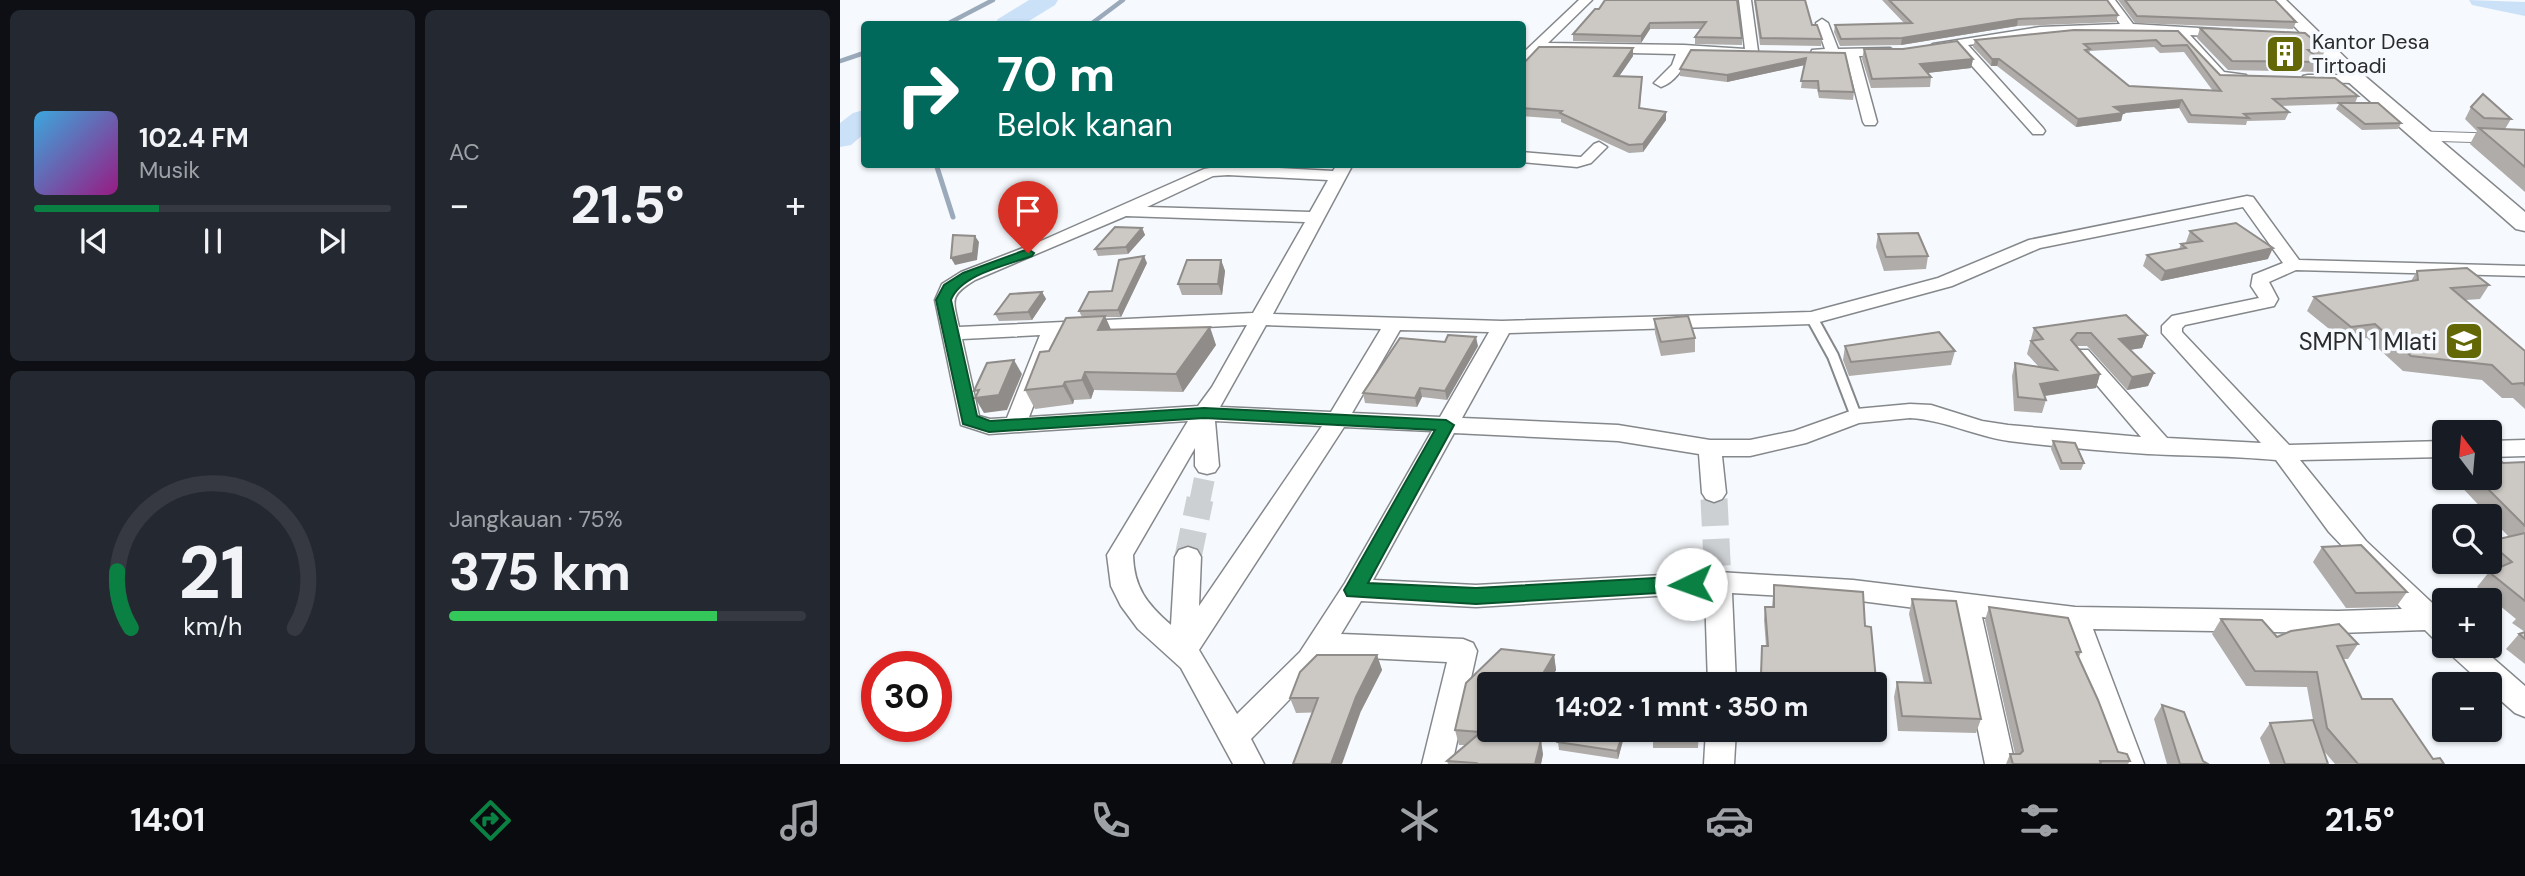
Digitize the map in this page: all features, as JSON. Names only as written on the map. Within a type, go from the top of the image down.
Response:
[{"type":"main road","points":[[2277,0],[2356,79],[2525,224]]},
{"type":"street","points":[[1526,59],[1586,0]]},
{"type":"street","points":[[1540,47],[1759,52],[1745,0]]},
{"type":"street","points":[[2109,0],[2129,28]]},
{"type":"street","points":[[1822,23],[1833,53]]},
{"type":"street","points":[[1922,50],[2052,29],[2129,28],[2246,33]]},
{"type":"street","points":[[2179,30],[2221,76],[2254,78]]},
{"type":"street","points":[[2287,35],[2314,36]]},
{"type":"street","points":[[1959,43],[2038,131]]},
{"type":"street","points":[[1661,83],[1678,66],[1684,49]]},
{"type":"street","points":[[1803,53],[1901,52]]},
{"type":"street","points":[[1852,53],[1870,122]]},
{"type":"street","points":[[2292,79],[2356,79]]},
{"type":"street","points":[[1526,157],[1577,162],[1586,160],[1599,146]]},
{"type":"street","points":[[1249,764],[1191,660],[1131,604],[1119,576],[1120,555],[1204,413],[1221,390],[1342,170],[1210,172],[1047,245],[968,276],[949,288],[944,300],[969,420],[989,427],[1204,413],[1618,433],[1710,448],[1750,448],[1775,444],[1856,416],[1881,412],[1931,412],[1980,428],[2008,433],[2162,447],[2226,447],[2283,453],[2432,449]]},
{"type":"street","points":[[953,333],[1259,319],[1502,327],[1812,318],[1945,282],[2035,244],[2247,201],[2294,265]]},
{"type":"street","points":[[1121,211],[1317,218]]},
{"type":"street","points":[[2432,621],[2329,518],[2283,453],[2172,333],[2172,326],[2179,320],[2267,302],[2269,299],[2260,286],[2260,279],[2294,265],[2525,271]]},
{"type":"street","points":[[1183,652],[1337,420],[1394,323]]},
{"type":"street","points":[[1234,737],[1310,660],[1354,590],[1502,327]]},
{"type":"street","points":[[1015,425],[1053,328]]},
{"type":"street","points":[[2080,353],[2162,447]]},
{"type":"street","points":[[1204,413],[1207,466]]},
{"type":"street","points":[[2502,448],[2525,447]]},
{"type":"street","points":[[1710,448],[1714,493]]},
{"type":"street","points":[[1183,652],[1188,557]]},
{"type":"street","points":[[1354,590],[1476,596],[1718,582],[1853,590],[2075,618],[2432,626]]},
{"type":"street","points":[[1718,582],[1722,672]]},
{"type":"street","points":[[1966,605],[2000,764]]},
{"type":"street","points":[[2075,618],[2129,764]]},
{"type":"street","points":[[1320,644],[1463,651],[1437,764]]},
{"type":"street","points":[[2473,658],[2525,704]]},
{"type":"street","points":[[1719,764],[1720,742]]},
{"type":"lane","points":[[2424,136],[2500,138]]},
{"type":"lane","points":[[1812,318],[1833,356],[1856,416]]},
{"type":"building","points":[[1605,0],[1737,0],[1742,38],[1695,37],[1706,22],[1650,23],[1641,36],[1573,34]]},
{"type":"building","points":[[1755,0],[1805,0],[1812,25],[1817,25],[1822,39],[1761,38]]},
{"type":"building","points":[[1889,0],[2107,0],[2118,15],[2018,19],[1902,38],[1841,39],[1835,25],[1912,23]]},
{"type":"building","points":[[2125,0],[2275,0],[2296,22],[2137,16]]},
{"type":"building","points":[[2200,28],[2305,33],[2325,50],[2308,50],[2323,62],[2232,61]]},
{"type":"building","points":[[2074,30],[2178,31],[2220,75],[2335,78],[2358,96],[2273,99],[2289,112],[2244,114],[2249,118],[2191,115],[2182,100],[2114,107],[2123,113],[2078,119],[1999,59],[1992,59],[1975,40]],"holes":[[[2156,40],[2162,46],[2187,45],[2221,91],[2129,86],[2085,50],[2090,49],[2084,44]]]},
{"type":"building","points":[[1957,41],[1973,59],[1920,64],[1931,77],[1872,79],[1864,49],[1903,49]]},
{"type":"building","points":[[1539,47],[1633,48],[1614,76],[1642,77],[1639,108],[1666,112],[1643,144],[1629,145],[1560,113],[1562,111],[1526,108],[1526,61]]},
{"type":"building","points":[[1691,50],[1845,53],[1854,92],[1819,91],[1818,81],[1801,81],[1806,58],[1727,75],[1680,69]]},
{"type":"building","points":[[2483,94],[2511,119],[2484,118],[2471,107]]},
{"type":"building","points":[[2339,103],[2378,103],[2401,123],[2365,124]]},
{"type":"building","points":[[2479,128],[2525,130],[2525,167]]},
{"type":"building","points":[[2236,223],[2273,248],[2165,271],[2147,255],[2186,248],[2181,244],[2202,241],[2190,231]]},
{"type":"building","points":[[1115,227],[1142,228],[1126,247],[1095,249]]},
{"type":"building","points":[[1918,233],[1928,256],[1886,257],[1878,234]]},
{"type":"building","points":[[953,235],[975,236],[973,253],[951,258]]},
{"type":"building","points":[[1144,256],[1118,310],[1079,311],[1089,292],[1112,291],[1119,260]]},
{"type":"building","points":[[1187,260],[1221,260],[1218,284],[1178,284]]},
{"type":"building","points":[[2467,268],[2489,285],[2451,288],[2525,351],[2525,385],[2512,384],[2492,365],[2411,356],[2375,324],[2351,327],[2314,297],[2418,280],[2417,271]]},
{"type":"building","points":[[1042,292],[1028,312],[995,314],[1010,294]]},
{"type":"building","points":[[2126,315],[2147,335],[2119,339],[2154,373],[2132,377],[2091,333],[2077,333],[2071,340],[2100,374],[2040,384],[2046,400],[2018,397],[2015,363],[2057,370],[2031,341],[2043,339],[2034,328]]},
{"type":"building","points":[[1105,316],[1098,330],[1210,327],[1176,374],[1085,372],[1082,380],[1065,382],[1063,386],[1025,390],[1040,352],[1049,351],[1066,318]]},
{"type":"building","points":[[1688,316],[1695,338],[1661,342],[1654,319]]},
{"type":"building","points":[[1939,332],[1955,351],[1851,362],[1845,346]]},
{"type":"building","points":[[1448,335],[1476,337],[1445,391],[1420,388],[1415,398],[1363,393],[1400,338],[1445,342]]},
{"type":"building","points":[[1014,360],[999,395],[975,398],[979,390],[974,391],[987,363]]},
{"type":"building","points":[[2053,441],[2075,443],[2084,463],[2062,463]]},
{"type":"building","points":[[2502,462],[2525,462],[2525,526],[2489,490],[2502,490]]},
{"type":"building","points":[[2525,533],[2525,601],[2491,574],[2502,574],[2502,566],[2512,562],[2502,553],[2502,538]]},
{"type":"building","points":[[2361,545],[2407,592],[2356,593],[2322,547]]},
{"type":"building","points":[[1774,585],[1863,592],[1865,626],[1871,627],[1875,672],[1761,672],[1762,646],[1768,646],[1765,607],[1774,607]]},
{"type":"building","points":[[1912,599],[1956,601],[1981,719],[1902,716],[1897,682],[1931,683]]},
{"type":"building","points":[[1989,607],[2068,618],[2081,652],[2076,652],[2118,752],[2127,754],[2130,761],[2100,761],[2101,764],[2013,764],[2010,754],[2020,754],[2023,751]]},
{"type":"building","points":[[2221,619],[2262,620],[2277,637],[2291,631],[2339,624],[2358,644],[2337,646],[2362,699],[2392,699],[2433,759],[2440,758],[2444,764],[2358,764],[2327,728],[2317,672],[2255,671]]},
{"type":"building","points":[[1501,649],[1554,655],[1544,672],[1477,672]]},
{"type":"building","points":[[1317,655],[1377,655],[1356,697],[1331,764],[1293,764],[1318,698],[1290,698],[1300,672]]},
{"type":"building","points":[[1477,672],[1477,732],[1455,730],[1466,683]]},
{"type":"building","points":[[2162,705],[2184,712],[2203,761],[2208,764],[2180,764]]},
{"type":"building","points":[[2313,720],[2328,764],[2285,764],[2270,723]]},
{"type":"building","points":[[1477,735],[1477,742],[1540,742],[1535,764],[1447,761]]},
{"type":"building","points":[[1558,742],[1620,742],[1617,751]]},
{"type":"waterway","points":[[953,21],[993,0]]},
{"type":"waterway","points":[[1012,21],[1046,0]]},
{"type":"waterway","points":[[1095,21],[1123,0]]},
{"type":"waterway","points":[[2481,0],[2525,9]]},
{"type":"waterway","points":[[840,61],[861,54]]},
{"type":"waterway","points":[[840,138],[861,121]]},
{"type":"waterway","points":[[937,168],[953,217]]},
{"type":"tunnel","points":[[1200,500],[1207,466]]},
{"type":"tunnel","points":[[1714,493],[1714,499]]},
{"type":"tunnel","points":[[1188,557],[1200,499]]},
{"type":"tunnel","points":[[1714,499],[1718,582]]},
{"type":"place","name":"Kantor Desa Tirtoadi","points":[[2285,54]]},
{"type":"place","name":"SMPN 1 Mlati","points":[[2464,341]]},
{"type":"route","points":[[1028,253],[968,276],[949,288],[944,300],[969,420],[989,427],[1204,413],[1446,425],[1354,590],[1476,596],[1691,584]]}]
